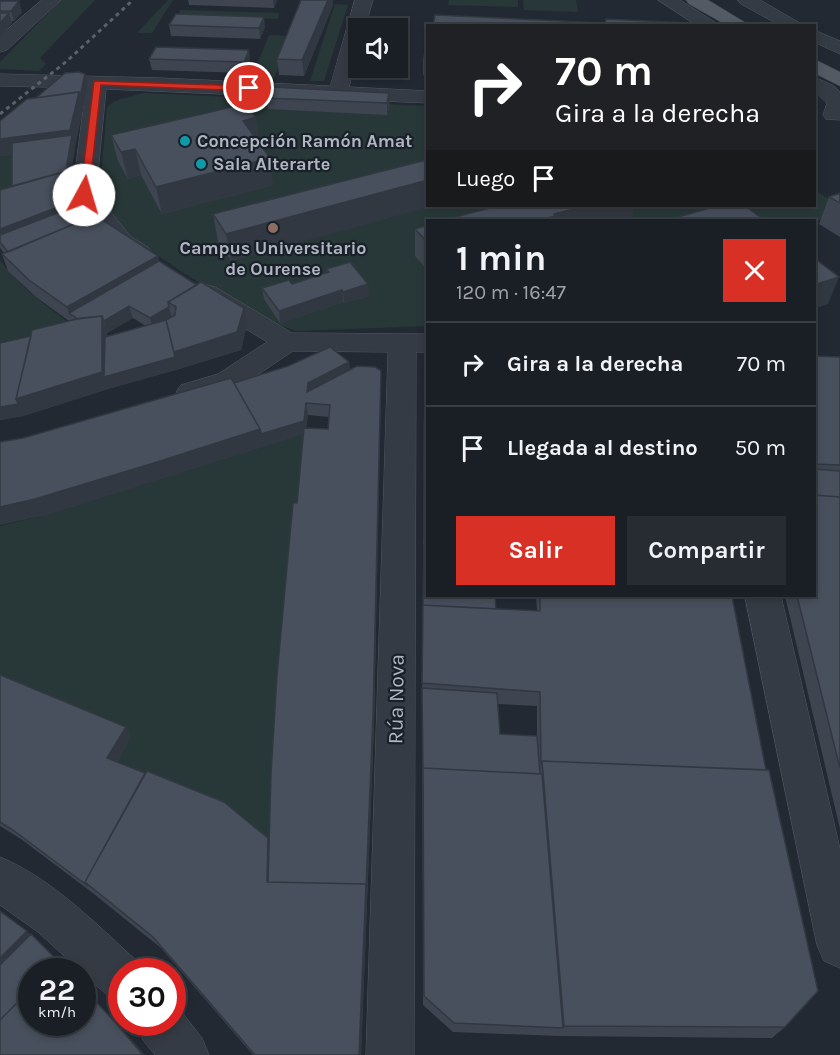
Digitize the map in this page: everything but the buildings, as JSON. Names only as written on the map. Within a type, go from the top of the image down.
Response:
[{"type":"main road","points":[[695,0],[738,24]]},
{"type":"main road","points":[[720,0],[762,24]]},
{"type":"main road","points":[[816,53],[840,66]]},
{"type":"main road","points":[[816,66],[840,80]]},
{"type":"street","points":[[338,92],[364,0]]},
{"type":"street","points":[[667,0],[709,24]]},
{"type":"street","points":[[747,0],[792,24]]},
{"type":"street","points":[[20,4],[50,2]]},
{"type":"street","points":[[0,46],[50,2]]},
{"type":"street","points":[[816,36],[840,48]]},
{"type":"street","points":[[0,80],[97,82],[426,97]]},
{"type":"street","points":[[97,82],[84,195],[122,242],[160,265]]},
{"type":"street","points":[[816,83],[835,96],[838,102],[828,118]]},
{"type":"street","points":[[188,282],[287,342],[415,343]]},
{"type":"street","points":[[160,401],[228,381],[287,342]]},
{"type":"street","name":"Rúa Nova","points":[[390,1055],[415,343]]},
{"type":"street","points":[[763,597],[840,945]]},
{"type":"street","points":[[0,879],[54,916],[108,965]]},
{"type":"street","points":[[170,1036],[185,1055]]},
{"type":"shaded area","points":[[61,0],[95,0],[40,58],[46,64],[39,71],[0,69],[0,62]]},
{"type":"shaded area","points":[[168,0],[173,0],[152,33],[137,33]]},
{"type":"shaded area","points":[[449,0],[518,0],[518,7],[448,5]]},
{"type":"shaded area","points":[[523,0],[576,0],[578,12],[524,10]]},
{"type":"shaded area","points":[[335,4],[348,5],[324,81],[310,81]]},
{"type":"shaded area","points":[[180,10],[279,13],[278,19],[178,15]]},
{"type":"shaded area","points":[[269,35],[291,36],[274,78],[252,77]]},
{"type":"shaded area","name":"Campus Universitario de Ourense","points":[[143,93],[426,106],[426,207],[816,207],[816,191],[840,207],[840,213],[816,221],[426,219],[426,326],[297,331],[266,321],[185,274],[129,236],[112,216],[101,177],[107,107],[115,101]]},
{"type":"shaded area","points":[[16,155],[16,202],[0,207],[0,156]]},
{"type":"shaded area","points":[[0,260],[18,282],[85,335],[0,355]]},
{"type":"shaded area","points":[[306,433],[272,850],[113,768],[131,737],[0,679],[0,526],[43,516]]},
{"type":"railway","points":[[0,114],[67,61],[133,0]]},
{"type":"place","name":"Concepción Ramón Amat","points":[[185,141]]},
{"type":"place","name":"Sala Alterarte","points":[[201,164]]},
{"type":"place","name":"Campus Universitario de Ourense","points":[[273,228]]},
{"type":"route","points":[[84,195],[97,82],[249,88]]}]
